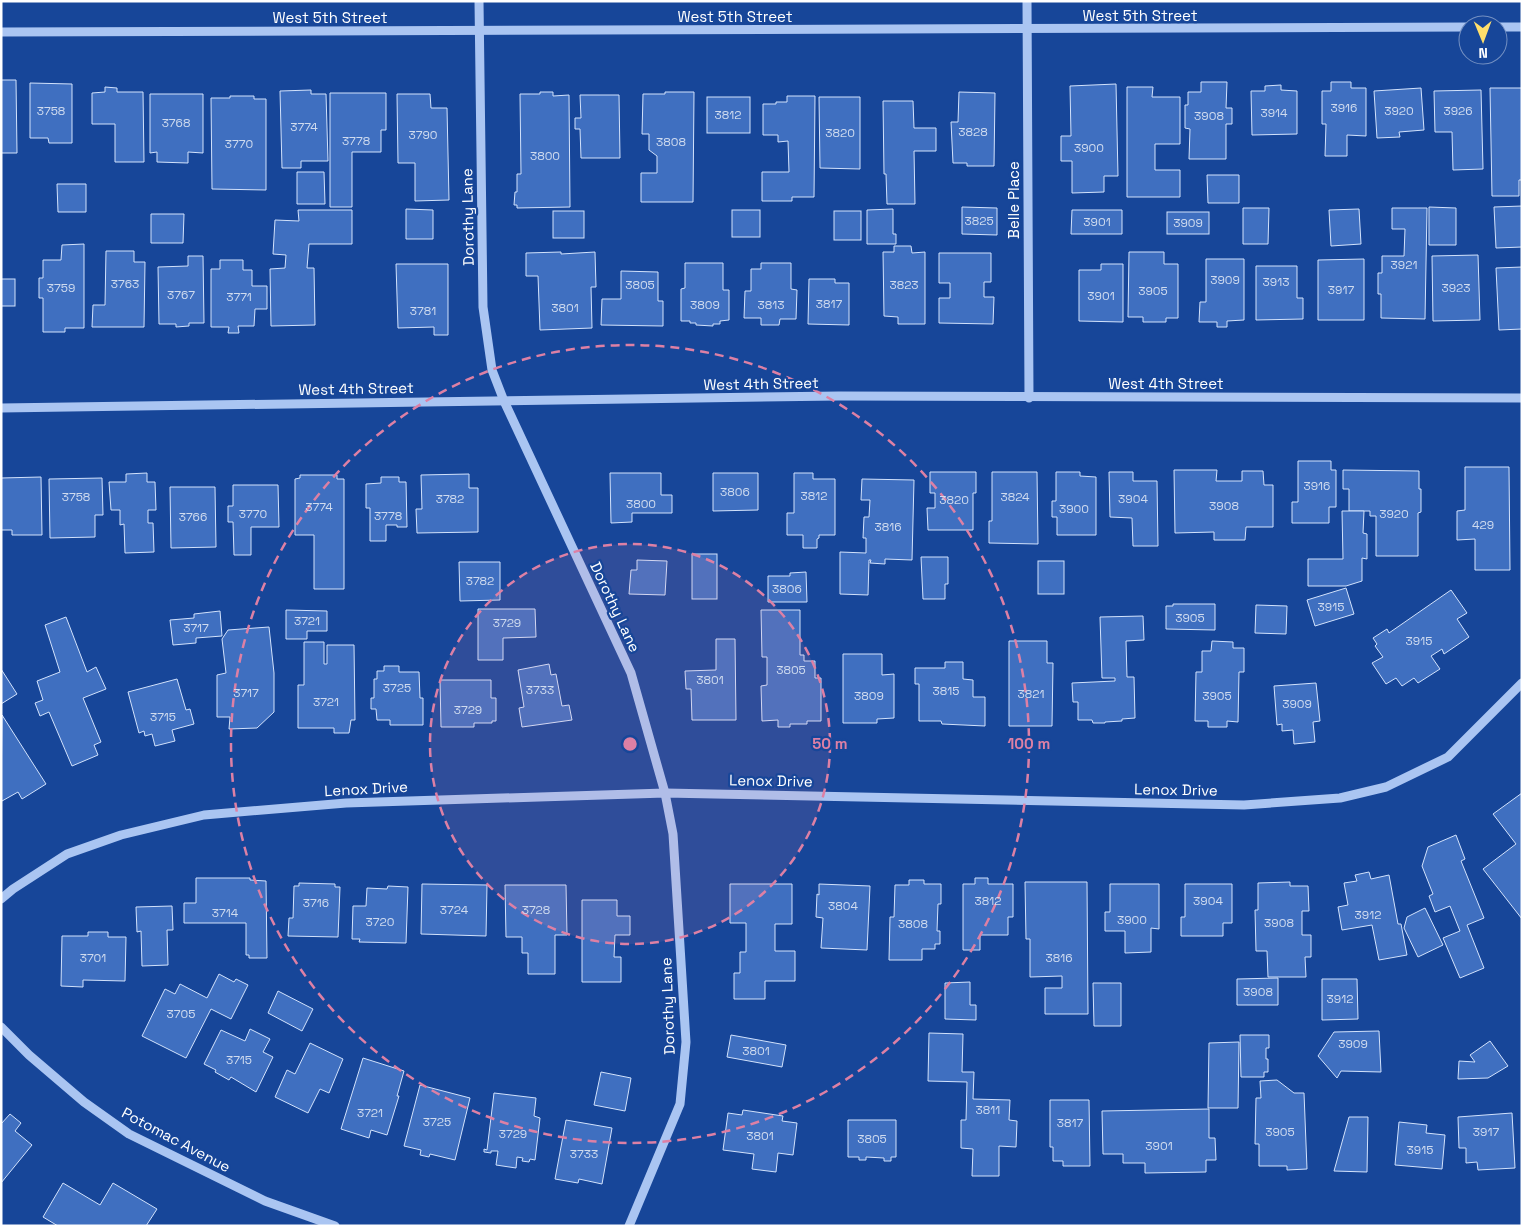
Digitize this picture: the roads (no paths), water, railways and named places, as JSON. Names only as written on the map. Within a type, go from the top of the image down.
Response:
[{"type":"street","name":"Dorothy Lane","points":[[479,1],[484,307],[492,370],[504,401],[631,673],[665,793],[673,834],[686,1042],[680,1104],[629,1226]]},
{"type":"street","name":"Belle Place","points":[[1027,1],[1029,398]]},
{"type":"street","name":"West 5th Street","points":[[1,32],[1458,27]]},
{"type":"street","points":[[1508,27],[1522,27]]},
{"type":"street","name":"West 4th Street","points":[[1,408],[839,396],[1522,398]]},
{"type":"street","name":"Lenox Drive","points":[[1,898],[12,888],[66,854],[121,835],[204,815],[346,803],[665,793],[1244,805],[1340,798],[1386,787],[1448,757],[1522,683]]},
{"type":"street","name":"Potomac Avenue","points":[[1,1028],[28,1055],[84,1102],[129,1134],[265,1201],[335,1226]]}]
